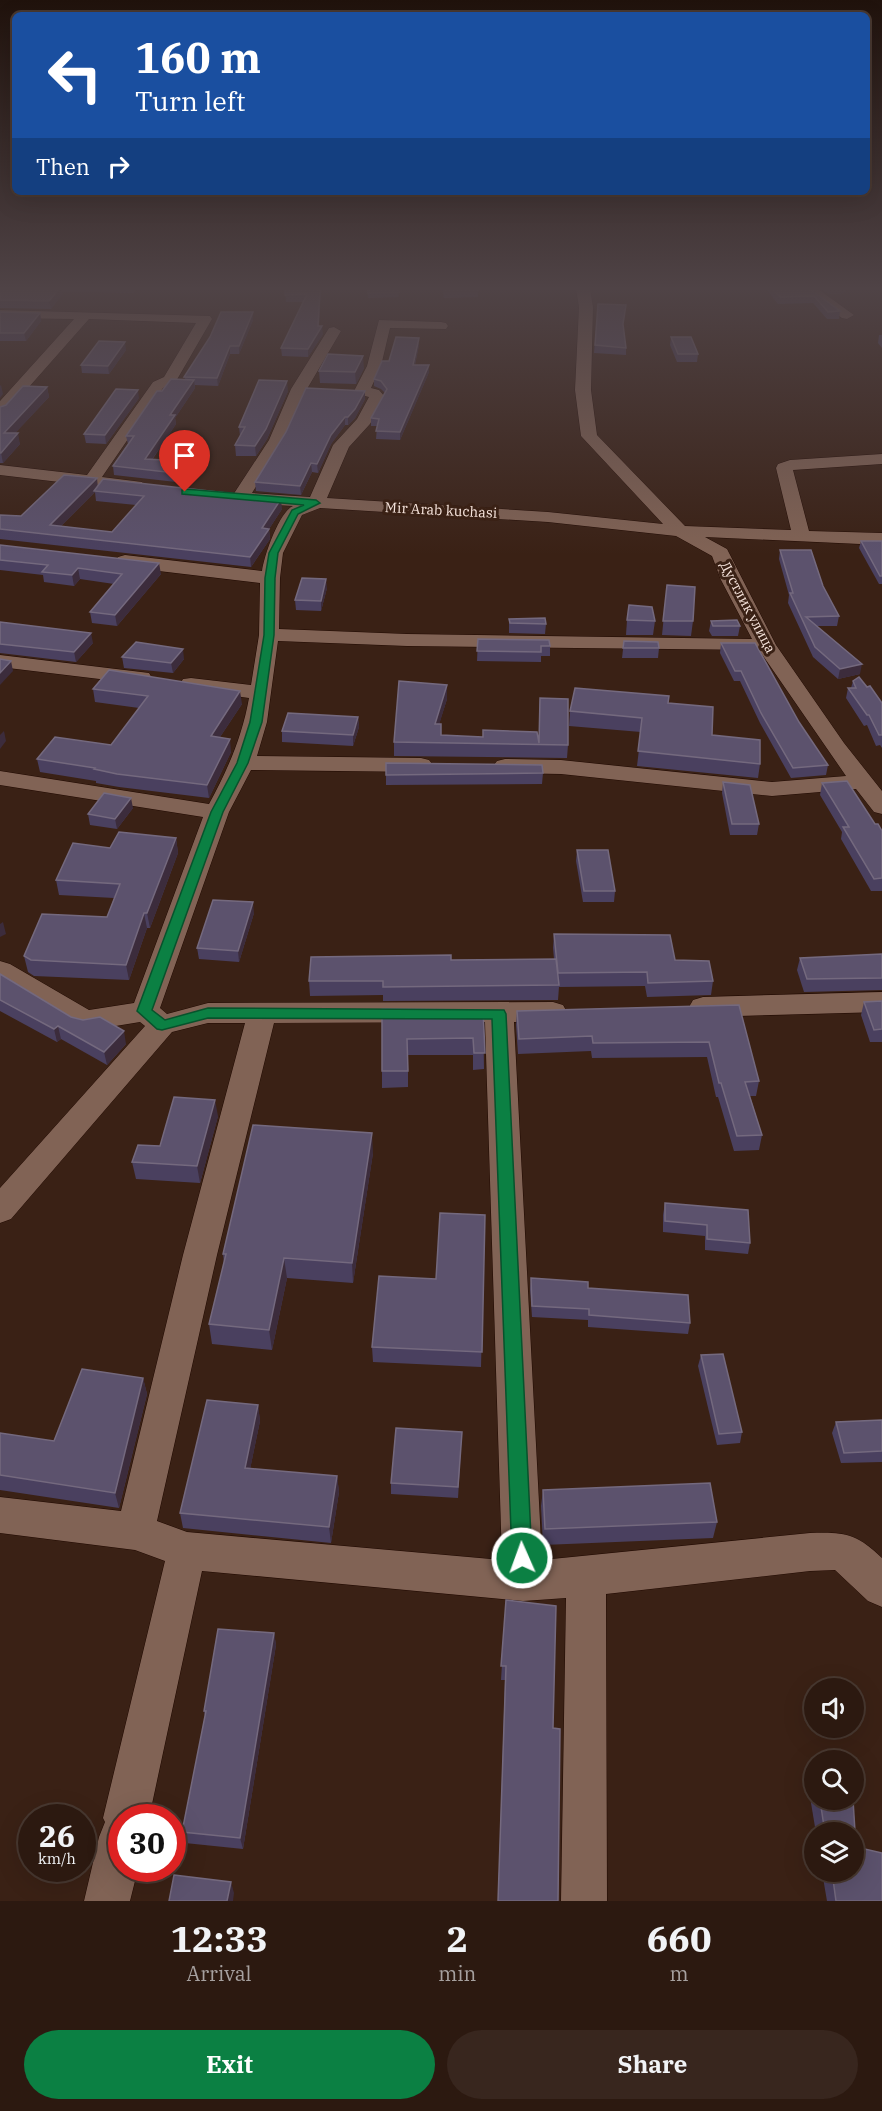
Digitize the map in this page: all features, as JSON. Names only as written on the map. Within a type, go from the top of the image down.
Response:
[{"type":"street","points":[[0,410],[29,378]]},
{"type":"street","points":[[91,481],[158,385],[171,378]]},
{"type":"street","points":[[240,498],[277,440],[306,378]]},
{"type":"street","points":[[362,391],[368,378]]},
{"type":"street","name":"Дустлик улица","points":[[583,378],[589,436],[680,531],[720,553],[731,580],[766,645],[836,748],[882,807]]},
{"type":"street","points":[[299,389],[320,390]]},
{"type":"street","points":[[0,1210],[153,1018],[217,812],[243,763],[256,722],[269,635],[270,578],[274,553],[295,512],[316,503],[342,445],[364,421],[377,397],[374,393],[341,390]]},
{"type":"street","points":[[801,536],[784,468],[790,465],[882,459]]},
{"type":"street","points":[[0,470],[150,488]]},
{"type":"street","name":"Mir Arab kuchasi","points":[[219,495],[548,517],[680,531],[882,539]]},
{"type":"street","points":[[106,559],[270,578]]},
{"type":"street","points":[[269,635],[407,640],[766,645]]},
{"type":"street","points":[[0,661],[261,693]]},
{"type":"street","points":[[243,763],[443,765]]},
{"type":"street","points":[[478,766],[561,767],[772,789],[864,782]]},
{"type":"street","points":[[0,778],[217,812]]},
{"type":"street","points":[[0,970],[84,1021],[208,1013],[499,1014],[583,1011]]},
{"type":"street","points":[[678,1008],[882,1002]]},
{"type":"street","points":[[135,1531],[200,1255],[262,1013]]},
{"type":"street","points":[[499,1014],[523,1581]]},
{"type":"street","points":[[0,1515],[135,1531],[187,1551],[523,1581],[586,1578],[810,1552],[842,1551],[882,1587]]},
{"type":"street","points":[[129,1804],[187,1551]]},
{"type":"street","points":[[584,1901],[586,1578]]},
{"type":"street","points":[[107,1901],[111,1882]]},
{"type":"building","points":[[423,378],[400,432],[376,431],[379,419],[371,418],[387,389],[381,381],[374,379]]},
{"type":"building","points":[[171,379],[194,380],[170,415],[175,415],[145,459],[183,461],[175,473],[113,466],[134,436],[126,436],[157,391],[162,391]]},
{"type":"building","points":[[259,380],[287,381],[266,429],[255,446],[235,445],[245,427],[239,427]]},
{"type":"building","points":[[23,386],[47,387],[4,433],[18,433],[0,453],[0,407],[6,405]]},
{"type":"building","points":[[306,388],[365,391],[355,409],[348,417],[345,417],[331,435],[317,464],[311,463],[300,486],[255,482],[286,432]]},
{"type":"building","points":[[116,389],[138,390],[105,435],[84,434]]},
{"type":"building","points":[[64,475],[97,478],[50,525],[112,532],[144,496],[94,491],[103,479],[281,499],[262,528],[269,529],[250,557],[0,529],[0,515],[21,516]]},
{"type":"building","points":[[861,541],[882,541],[882,576],[880,576]]},
{"type":"building","points":[[0,545],[159,563],[115,615],[90,612],[122,574],[78,568],[72,575],[42,572],[48,565],[0,560]]},
{"type":"building","points":[[780,550],[811,550],[823,586],[839,616],[806,617],[862,664],[840,669],[815,647],[790,593],[793,593]]},
{"type":"building","points":[[302,578],[326,579],[321,601],[295,600]]},
{"type":"building","points":[[667,585],[695,587],[693,621],[663,621]]},
{"type":"building","points":[[629,605],[652,607],[655,621],[627,620]]},
{"type":"building","points":[[545,618],[546,624],[510,623],[509,619]]},
{"type":"building","points":[[737,620],[740,626],[713,626],[711,621]]},
{"type":"building","points":[[0,622],[91,633],[74,652],[0,644]]},
{"type":"building","points":[[478,639],[549,640],[550,646],[541,646],[541,652],[477,651]]},
{"type":"building","points":[[624,641],[658,642],[659,648],[623,648]]},
{"type":"building","points":[[136,642],[183,649],[171,663],[122,657]]},
{"type":"building","points":[[721,643],[755,643],[799,722],[828,765],[793,768],[761,713],[741,671],[735,671]]},
{"type":"building","points":[[0,659],[11,661],[0,673]]},
{"type":"building","points":[[109,670],[240,691],[211,736],[230,739],[207,785],[117,774],[95,768],[37,759],[55,737],[111,745],[148,696],[93,689]]},
{"type":"building","points":[[859,677],[867,687],[870,686],[882,703],[882,735],[879,735],[869,715],[848,688],[856,688],[853,681]]},
{"type":"building","points":[[399,681],[447,685],[435,724],[441,724],[441,735],[483,737],[483,730],[537,732],[539,743],[540,698],[568,699],[568,745],[394,742]]},
{"type":"building","points":[[575,688],[669,696],[668,703],[713,707],[712,735],[760,740],[760,764],[638,751],[642,718],[570,711]]},
{"type":"building","points":[[288,713],[358,717],[353,735],[282,731]]},
{"type":"building","points":[[386,763],[542,765],[543,773],[386,775]]},
{"type":"building","points":[[847,781],[882,831],[882,878],[874,879],[843,827],[849,827],[822,783]]},
{"type":"building","points":[[723,782],[750,785],[759,824],[732,824]]},
{"type":"building","points":[[104,793],[131,798],[115,819],[88,814]]},
{"type":"building","points":[[119,832],[176,838],[147,913],[144,913],[126,965],[31,960],[24,956],[42,914],[107,917],[120,884],[56,880],[73,843],[110,848]]},
{"type":"building","points":[[577,850],[608,850],[615,891],[584,891]]},
{"type":"building","points":[[213,900],[253,902],[238,951],[197,948]]},
{"type":"building","points":[[554,934],[670,935],[675,960],[709,961],[713,981],[648,983],[647,972],[558,973]]},
{"type":"building","points":[[882,954],[882,978],[807,979],[800,958]]},
{"type":"building","points":[[451,955],[451,960],[556,959],[559,985],[383,987],[383,981],[309,981],[311,957]]},
{"type":"building","points":[[0,974],[71,1017],[83,1020],[100,1017],[124,1031],[104,1052],[58,1026],[54,1029],[0,1000]]},
{"type":"building","points":[[882,1001],[882,1029],[874,1030],[864,1002]]},
{"type":"building","points":[[739,1005],[759,1081],[745,1082],[762,1135],[737,1136],[721,1083],[719,1083],[709,1042],[593,1043],[592,1036],[519,1039],[517,1011]]},
{"type":"building","points":[[382,1009],[483,1010],[485,1053],[474,1053],[473,1038],[407,1039],[408,1071],[382,1071]]},
{"type":"building","points":[[174,1097],[215,1100],[197,1166],[132,1162],[138,1145],[160,1146]]},
{"type":"building","points":[[253,1125],[372,1133],[352,1263],[284,1258],[269,1330],[209,1324]]},
{"type":"building","points":[[665,1203],[748,1210],[750,1243],[707,1239],[707,1225],[665,1221]]},
{"type":"building","points":[[440,1213],[485,1215],[482,1352],[372,1347],[379,1276],[436,1279]]},
{"type":"building","points":[[531,1278],[588,1282],[588,1288],[688,1295],[690,1323],[589,1315],[589,1309],[532,1306]]},
{"type":"building","points":[[723,1354],[742,1432],[719,1434],[701,1355]]},
{"type":"building","points":[[82,1369],[143,1378],[115,1493],[0,1475],[0,1433],[54,1441]]},
{"type":"building","points":[[207,1400],[258,1405],[245,1468],[337,1476],[329,1527],[180,1513]]},
{"type":"building","points":[[882,1420],[882,1451],[844,1453],[836,1422]]},
{"type":"building","points":[[396,1428],[462,1432],[458,1487],[391,1483]]},
{"type":"building","points":[[710,1483],[717,1522],[545,1529],[543,1490]]},
{"type":"building","points":[[506,1600],[556,1606],[553,1728],[560,1729],[558,1901],[498,1901],[506,1666],[501,1666]]},
{"type":"building","points":[[218,1629],[274,1633],[240,1838],[186,1832],[186,1812],[206,1711],[204,1711]]},
{"type":"building","points":[[822,1810],[854,1810],[854,1822],[823,1822]]},
{"type":"building","points":[[864,1849],[882,1853],[882,1901],[836,1901],[833,1882],[864,1882]]},
{"type":"building","points":[[186,1876],[231,1882],[227,1901],[169,1901],[173,1882],[186,1882]]},
{"type":"route","points":[[185,492],[316,503],[295,512],[274,553],[270,578],[269,635],[256,722],[243,763],[217,812],[145,1011],[162,1025],[208,1013],[499,1014],[522,1558]]}]
